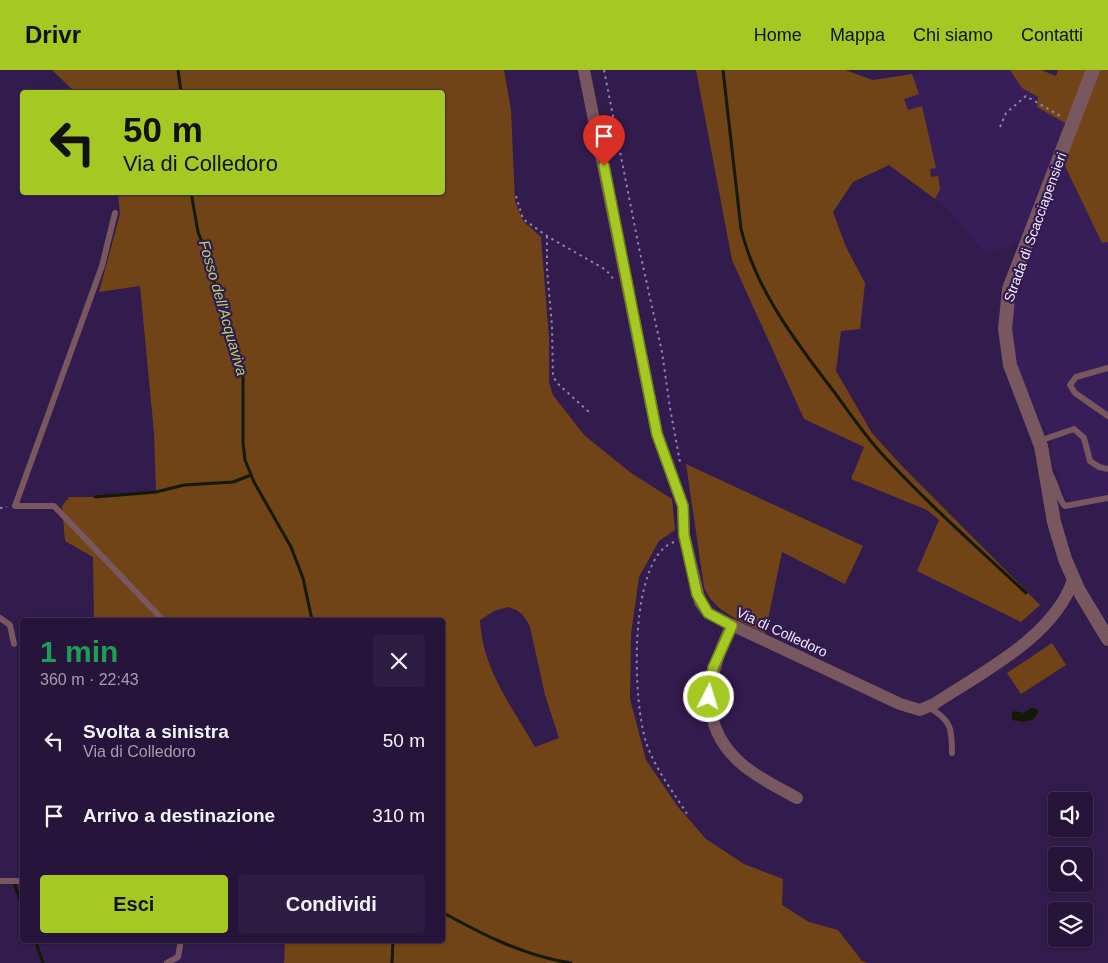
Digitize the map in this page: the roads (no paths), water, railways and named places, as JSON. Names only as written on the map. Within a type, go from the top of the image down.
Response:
[{"type":"street","name":"Via di Colledoro","points":[[584,70],[657,434],[683,506],[684,535],[700,602],[708,613],[732,626],[910,709],[920,710],[929,707]]},
{"type":"street","name":"Strada di Scacciapensieri","points":[[1093,70],[1012,280],[1005,308],[1005,338],[1008,358],[1039,441],[1046,468],[1056,531],[1073,580],[1108,639]]},
{"type":"street","points":[[929,707],[1039,632],[1060,609],[1073,580]]},
{"type":"street","points":[[732,626],[711,675],[709,697],[716,728],[728,749],[742,764],[797,798]]},
{"type":"lane","points":[[115,213],[102,266],[15,506],[54,506],[161,618]]},
{"type":"lane","points":[[1108,368],[1076,377],[1070,385],[1075,393],[1108,416]]},
{"type":"lane","points":[[1039,441],[1074,429],[1084,438],[1090,460],[1099,467],[1108,469]]},
{"type":"lane","points":[[1046,468],[1056,481],[1065,506],[1108,498]]},
{"type":"lane","points":[[0,618],[10,626],[14,644]]},
{"type":"lane","points":[[929,707],[948,721],[952,734],[952,753]]},
{"type":"lane","points":[[0,881],[20,881]]},
{"type":"lane","points":[[167,963],[178,956],[180,943]]},
{"type":"waterway","name":"Fosso dell'Acquaviva","points":[[178,70],[181,90]]},
{"type":"waterway","points":[[723,70],[741,229],[755,270],[775,309],[812,363],[873,444],[934,507],[1026,593]]},
{"type":"waterway","name":"Fosso dell'Acquaviva","points":[[192,195],[198,232],[212,267],[216,295],[223,317],[233,333],[243,373],[243,443],[245,460],[254,482],[291,547],[303,578],[312,618]]},
{"type":"waterway","points":[[95,497],[156,492],[184,485],[233,482],[251,475]]},
{"type":"waterway","points":[[14,883],[20,900]]},
{"type":"waterway","points":[[445,914],[505,944],[554,960],[571,963]]},
{"type":"waterway","points":[[36,943],[43,963]]},
{"type":"waterway","name":"Fosso dell'Acquaviva","points":[[392,963],[393,943]]}]
